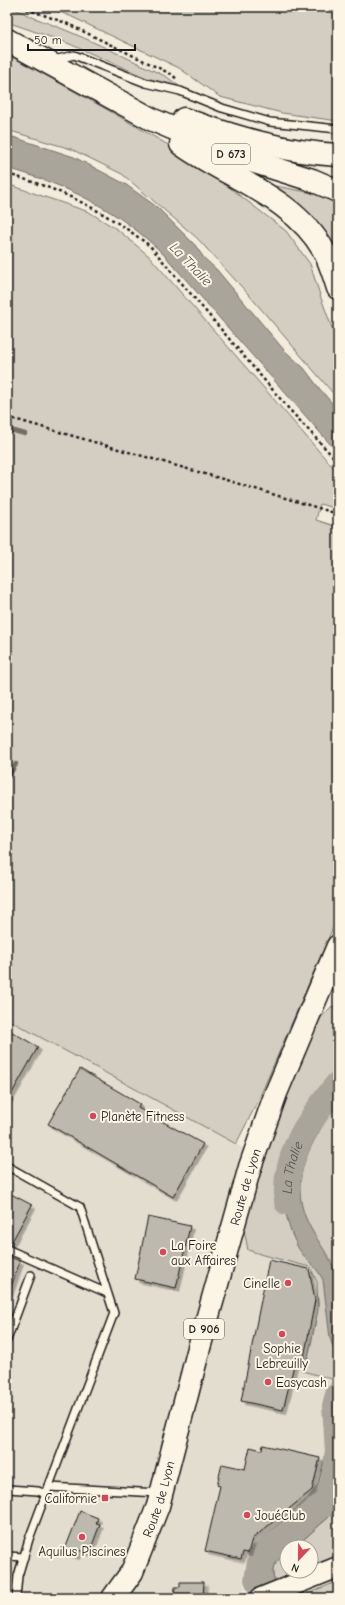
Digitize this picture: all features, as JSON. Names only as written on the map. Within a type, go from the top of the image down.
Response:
[{"type":"main road","name":"D 673","points":[[7,40],[153,120],[248,160],[312,180],[338,191]]},
{"type":"main road","points":[[73,76],[222,133],[266,146],[308,153],[338,155]]},
{"type":"main road","points":[[153,120],[166,134],[185,147],[277,202],[298,218],[324,251],[338,288]]},
{"type":"main road","name":"D 673","points":[[312,180],[338,176]]},
{"type":"main road","name":"Route de Lyon","points":[[129,1598],[132,1572],[162,1493],[199,1348],[250,1167],[276,1093],[338,946]]},
{"type":"main road","points":[[261,1598],[332,1569]]},
{"type":"main road","name":"Route de Lyon","points":[[113,1598],[132,1572]]},
{"type":"lane","points":[[46,61],[74,55],[146,83],[180,91],[222,108],[270,122],[338,129]]},
{"type":"lane","points":[[7,1166],[80,1207],[114,1313],[24,1557],[18,1576],[16,1598]]},
{"type":"lane","points":[[7,1249],[107,1293]]},
{"type":"lane","points":[[7,1340],[31,1275]]},
{"type":"lane","points":[[7,1489],[162,1493]]},
{"type":"lane","points":[[7,1556],[24,1557]]},
{"type":"path","points":[[21,7],[66,24],[171,74],[201,100]]},
{"type":"path","points":[[7,174],[63,193],[99,210],[122,224],[150,246],[289,410],[338,462]]},
{"type":"path","points":[[7,417],[338,514]]},
{"type":"shaded area","points":[[7,7],[16,9],[29,16],[101,46],[167,77],[179,86],[147,78],[65,42],[7,22]]},
{"type":"shaded area","points":[[47,7],[338,7],[338,121],[282,113],[220,97],[179,68],[70,16]]},
{"type":"shaded area","points":[[7,54],[194,160],[286,231],[310,264],[338,344],[338,399],[249,295],[197,238],[122,174],[71,149],[7,130]]},
{"type":"shaded area","points":[[7,184],[89,212],[118,230],[149,256],[338,473],[338,509],[320,504],[316,520],[338,527],[338,916],[258,1101],[236,1144],[7,1019]]},
{"type":"shaded area","points":[[276,186],[338,198],[338,269],[271,190]]},
{"type":"shaded area","points":[[332,1006],[338,1009],[338,1496],[316,1494],[325,1456],[332,1379],[302,1371],[301,1366],[307,1362],[318,1310],[317,1282],[310,1267],[248,1250],[243,1224],[263,1159],[312,1027]]},
{"type":"shaded area","points":[[7,1019],[263,1159],[304,1265],[310,1267],[317,1282],[318,1310],[307,1362],[301,1366],[302,1371],[331,1380],[325,1456],[316,1494],[255,1548],[247,1561],[243,1578],[245,1589],[224,1598],[7,1598]]},
{"type":"shaded area","points":[[338,1509],[338,1559],[319,1567],[319,1539],[304,1539]]},
{"type":"shaded area","points":[[279,1560],[279,1579],[292,1579],[276,1586],[273,1571],[275,1564]]},
{"type":"shaded area","points":[[338,1581],[338,1598],[298,1598]]},
{"type":"water","points":[[7,135],[74,157],[125,184],[157,207],[195,245],[204,258],[217,270],[284,350],[304,368],[338,410],[338,453],[165,256],[148,240],[111,213],[72,191],[7,168]]},
{"type":"water","points":[[338,1078],[338,1103],[317,1135],[305,1160],[302,1170],[300,1189],[301,1204],[305,1217],[330,1261],[338,1284],[338,1362],[330,1338],[323,1280],[317,1270],[301,1252],[293,1237],[286,1215],[285,1190],[293,1155],[308,1120]]},
{"type":"water","points":[[338,1388],[338,1509],[304,1539],[282,1539],[317,1509],[329,1493],[334,1476],[334,1410]]},
{"type":"water","points":[[279,1542],[279,1560],[275,1564],[273,1571],[276,1586],[257,1593],[251,1574],[256,1562]]},
{"type":"building","points":[[7,1029],[38,1047],[7,1102]]},
{"type":"building","points":[[80,1069],[140,1104],[138,1108],[203,1144],[173,1197],[48,1124]]},
{"type":"building","points":[[7,1192],[32,1205],[10,1245],[7,1244]]},
{"type":"building","name":"La Foire aux Affaires","points":[[148,1217],[190,1226],[176,1288],[135,1279]]},
{"type":"building","points":[[7,1256],[20,1261],[9,1293],[7,1293]]},
{"type":"building","points":[[269,1260],[309,1269],[315,1300],[303,1363],[295,1361],[283,1410],[241,1401]]},
{"type":"building","name":"JouéClub","points":[[263,1445],[320,1458],[312,1490],[252,1539],[248,1553],[243,1552],[241,1559],[205,1551],[220,1486],[217,1485],[222,1464],[245,1469],[250,1447],[262,1450]]},
{"type":"building","name":"Aquilus Piscines","points":[[80,1511],[98,1518],[96,1523],[100,1524],[89,1554],[79,1550],[76,1556],[64,1552]]},
{"type":"building","points":[[180,1582],[204,1582],[203,1598],[174,1598],[175,1587],[180,1587]]},
{"type":"waterway","points":[[7,429],[25,434]]},
{"type":"waterway","points":[[7,779],[16,764]]},
{"type":"waterway","name":"La Thalie","points":[[287,1202],[287,1184],[290,1168],[300,1138],[317,1111],[338,1084]]},
{"type":"waterway","name":"La Thalie","points":[[262,1591],[257,1579],[261,1556],[317,1507],[333,1485],[338,1452],[335,1406],[338,1395]]},
{"type":"place","name":"Planète Fitness","points":[[93,1116]]},
{"type":"place","name":"La Foire aux Affaires","points":[[163,1252]]},
{"type":"place","name":"Cinelle","points":[[288,1283]]},
{"type":"place","name":"Sophie Lebreuilly","points":[[282,1334]]},
{"type":"place","name":"Easycash","points":[[268,1382]]},
{"type":"place","name":"Californie","points":[[105,1498]]},
{"type":"place","name":"JouéClub","points":[[247,1515]]},
{"type":"place","name":"Aquilus Piscines","points":[[82,1537]]}]
